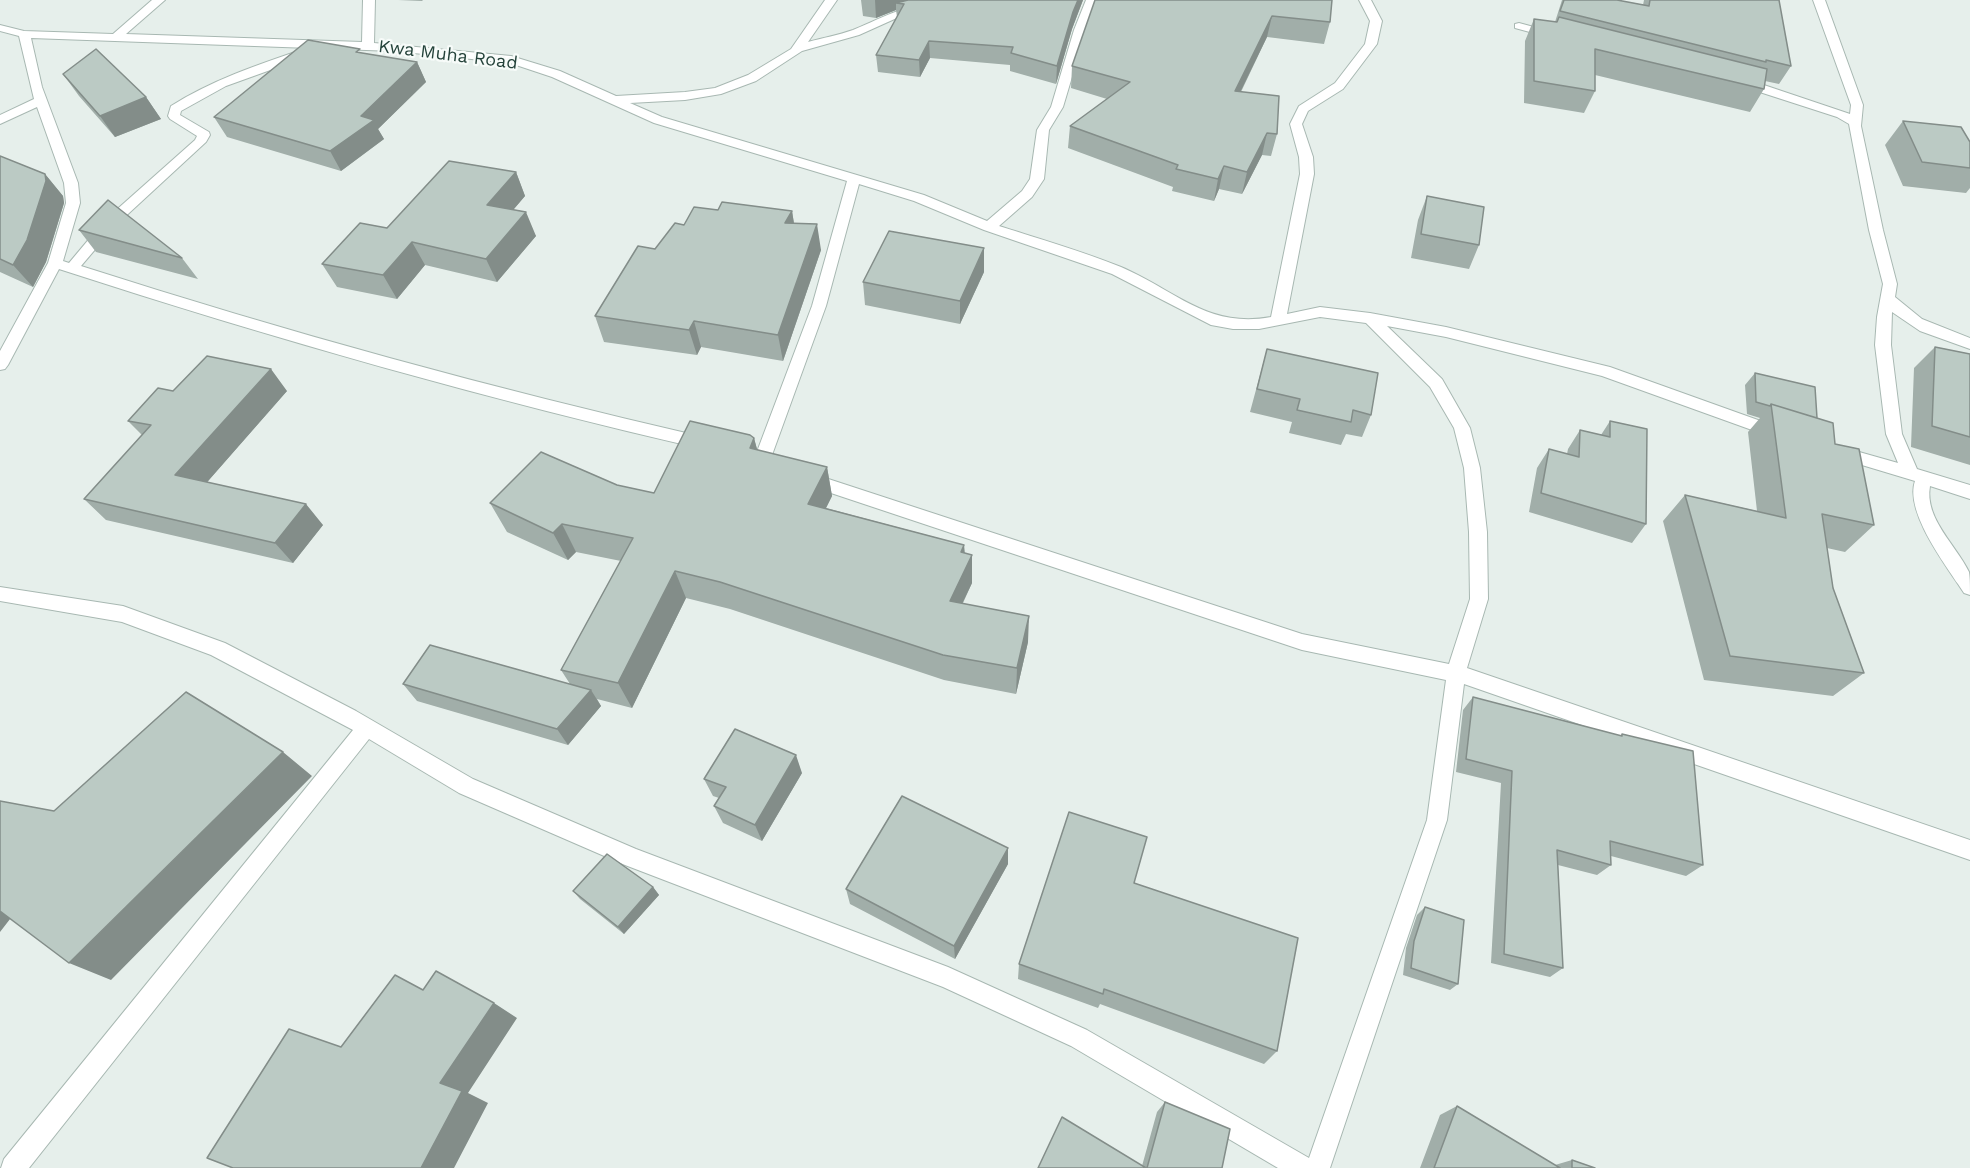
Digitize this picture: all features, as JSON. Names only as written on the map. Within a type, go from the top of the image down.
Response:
[{"type":"street","points":[[117,36],[159,0]]},
{"type":"street","points":[[368,46],[369,0]]},
{"type":"street","points":[[799,48],[831,0]]},
{"type":"street","points":[[610,100],[685,96],[717,91],[752,78],[799,48],[855,33],[895,14],[927,7],[944,0]]},
{"type":"street","points":[[989,227],[1027,194],[1037,179],[1043,130],[1057,107],[1080,30],[1092,0]]},
{"type":"street","points":[[1278,319],[1307,174],[1306,157],[1296,124],[1303,109],[1339,86],[1371,44],[1376,21],[1365,0]]},
{"type":"street","points":[[1819,0],[1857,105],[1856,122],[1876,230],[1890,284],[1883,345],[1894,434],[1917,475],[1928,518],[1952,564],[1970,588]]},
{"type":"street","points":[[1519,26],[1565,38]]},
{"type":"street","name":"Kwa Muha Road","points":[[0,28],[24,34],[368,46],[511,60],[556,74],[658,120],[919,198],[989,227],[1117,272],[1210,320],[1233,324],[1259,324],[1320,312],[1370,318],[1446,332],[1605,371],[1787,436]]},
{"type":"street","points":[[0,365],[55,263],[73,203],[71,183],[26,53],[24,34]]},
{"type":"street","points":[[72,268],[110,222],[200,142],[204,135],[174,116],[175,109],[190,98],[327,45]]},
{"type":"street","points":[[1734,80],[1841,114],[1856,122]]},
{"type":"street","points":[[0,120],[41,100]]},
{"type":"street","points":[[854,179],[819,306],[757,455],[791,472],[1302,642],[1426,669],[1456,673],[1970,850]]},
{"type":"street","points":[[55,263],[183,304],[550,408],[718,447]]},
{"type":"street","points":[[1887,299],[1904,316],[1925,328],[1970,344]]},
{"type":"street","points":[[1318,1168],[1437,820],[1456,673],[1479,599],[1478,532],[1472,468],[1462,428],[1436,383],[1370,318]]},
{"type":"street","points":[[1818,446],[1970,492]]},
{"type":"street","points":[[0,594],[123,614],[218,650],[366,728],[466,786],[632,858],[948,978],[1079,1038],[1302,1168]]},
{"type":"street","points":[[13,1168],[366,728]]},
{"type":"building","points":[[908,0],[1078,0],[1057,66],[1011,53],[1013,47],[929,41],[919,60],[876,55],[904,4],[896,3]]},
{"type":"building","points":[[1095,0],[1332,0],[1330,22],[1272,16],[1235,91],[1279,96],[1277,134],[1267,133],[1247,172],[1224,166],[1218,179],[1176,169],[1178,165],[1070,126],[1130,82],[1072,66]]},
{"type":"building","points":[[1564,0],[1617,0],[1649,6],[1650,0],[1779,0],[1791,66],[1766,60],[1766,62],[1560,11]]},
{"type":"building","points":[[1559,17],[1767,69],[1764,89],[1595,49],[1595,91],[1534,81],[1534,19],[1557,22]]},
{"type":"building","points":[[308,40],[360,49],[356,52],[417,62],[361,116],[374,120],[330,151],[214,117]]},
{"type":"building","points":[[96,49],[146,97],[100,116],[63,74]]},
{"type":"building","points":[[1903,121],[1961,127],[1970,142],[1970,168],[1922,162]]},
{"type":"building","points":[[0,156],[45,174],[46,181],[27,240],[13,265],[0,259]]},
{"type":"building","points":[[449,161],[516,172],[487,205],[526,212],[486,259],[412,242],[383,275],[322,264],[360,223],[387,228]]},
{"type":"building","points":[[1427,196],[1484,207],[1479,245],[1421,234]]},
{"type":"building","points":[[108,200],[182,258],[79,230]]},
{"type":"building","points":[[722,202],[792,211],[785,223],[817,224],[778,335],[694,321],[689,330],[595,316],[638,246],[655,249],[675,223],[684,225],[694,207],[718,210]]},
{"type":"building","points":[[889,231],[984,248],[960,301],[863,282]]},
{"type":"building","points":[[1935,347],[1970,354],[1970,437],[1932,426]]},
{"type":"building","points":[[1267,349],[1378,373],[1371,415],[1353,410],[1351,422],[1297,410],[1300,399],[1257,389]]},
{"type":"building","points":[[207,356],[271,369],[175,475],[306,504],[275,543],[84,499],[151,425],[128,421],[158,388],[173,391]]},
{"type":"building","points":[[1755,373],[1815,387],[1817,418],[1771,404],[1770,406],[1756,402]]},
{"type":"building","points":[[1771,404],[1833,423],[1835,444],[1859,449],[1874,525],[1822,514],[1833,588],[1864,673],[1730,656],[1685,495],[1786,518]]},
{"type":"building","points":[[690,421],[750,435],[754,438],[750,448],[827,467],[808,504],[964,545],[961,552],[972,555],[950,601],[1029,616],[1017,668],[943,655],[720,582],[675,571],[618,683],[561,670],[633,538],[562,524],[553,533],[490,503],[541,452],[617,485],[654,493]]},
{"type":"building","points":[[1610,421],[1647,429],[1646,524],[1541,493],[1549,449],[1579,457],[1580,430],[1610,437]]},
{"type":"building","points":[[430,645],[591,690],[557,729],[403,684]]},
{"type":"building","points":[[186,692],[283,752],[69,963],[0,911],[0,801],[54,811]]},
{"type":"building","points":[[1473,697],[1622,736],[1622,734],[1693,751],[1703,865],[1610,841],[1611,865],[1557,850],[1563,968],[1504,954],[1512,771],[1466,759]]},
{"type":"building","points":[[735,729],[796,755],[755,825],[714,806],[726,787],[704,779]]},
{"type":"building","points":[[902,796],[1008,848],[954,946],[846,889]]},
{"type":"building","points":[[1069,812],[1147,837],[1134,883],[1298,938],[1277,1051],[1104,989],[1103,994],[1019,964]]},
{"type":"building","points":[[607,854],[653,887],[618,927],[573,891]]},
{"type":"building","points":[[1425,907],[1464,920],[1458,984],[1411,968],[1414,941]]},
{"type":"building","points":[[436,971],[494,1003],[440,1083],[462,1091],[421,1168],[233,1168],[207,1158],[289,1029],[341,1047],[395,975],[423,990]]},
{"type":"building","points":[[1165,1102],[1230,1129],[1222,1168],[1147,1168]]},
{"type":"building","points":[[1457,1106],[1560,1168],[1434,1168]]},
{"type":"building","points":[[1062,1117],[1146,1168],[1038,1168]]},
{"type":"building","points":[[1572,1160],[1595,1168],[1572,1168]]}]
